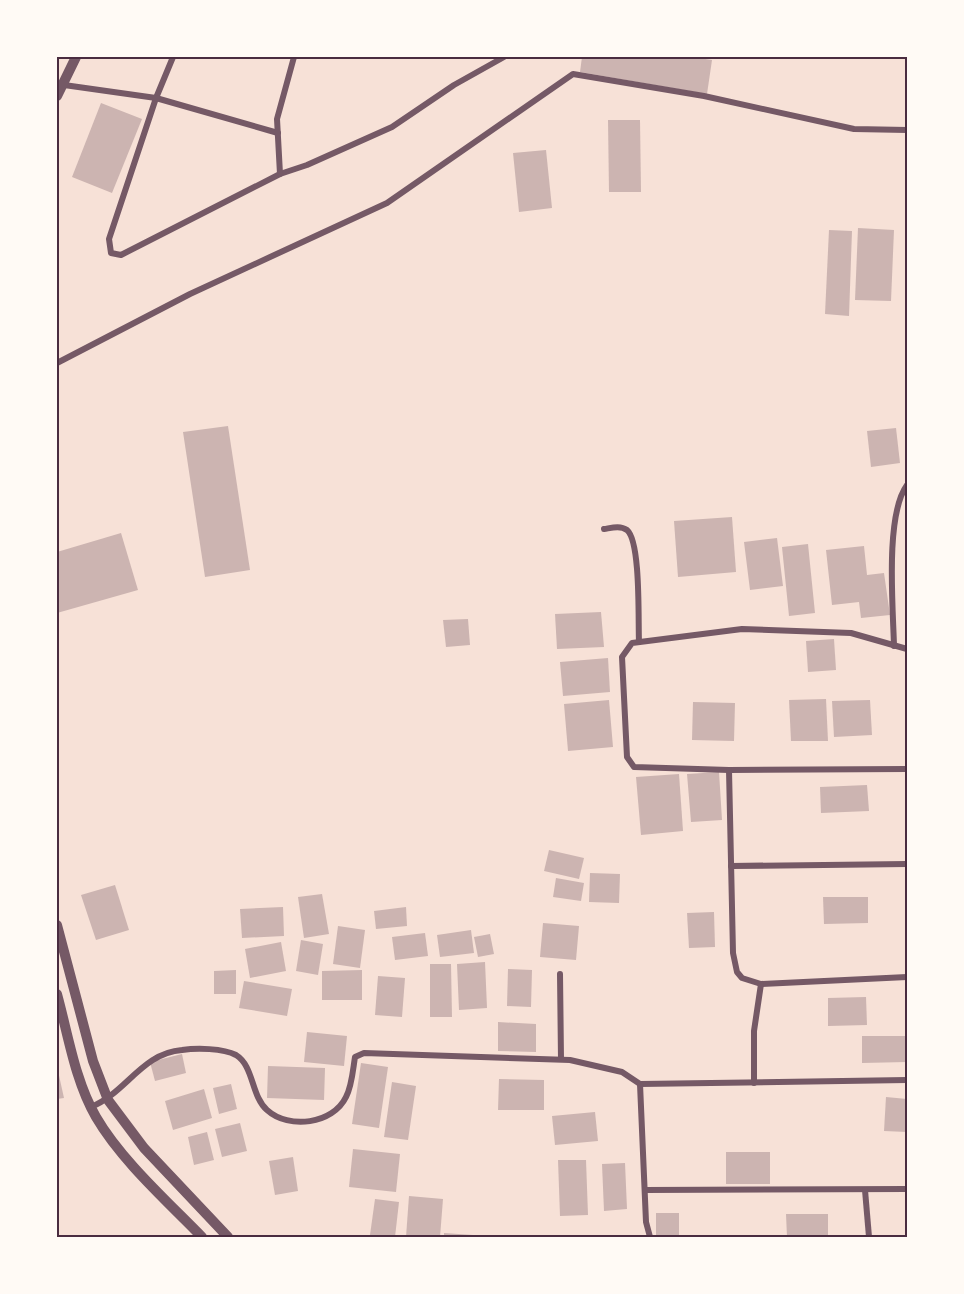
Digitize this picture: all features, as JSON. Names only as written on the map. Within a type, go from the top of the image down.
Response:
[{"type":"street","points":[[57,96],[60,84],[76,57]]},
{"type":"street","points":[[173,57],[156,98],[109,239],[111,253],[121,255],[280,174],[307,165],[392,127],[454,85],[504,57]]},
{"type":"street","points":[[280,174],[277,119],[294,57]]},
{"type":"street","points":[[57,363],[190,294],[387,203],[573,74],[704,96],[854,129],[907,130]]},
{"type":"street","points":[[60,84],[156,98],[278,133]]},
{"type":"street","points":[[894,646],[892,556],[900,494],[907,485]]},
{"type":"street","points":[[604,529],[620,527],[626,529],[635,543],[639,642]]},
{"type":"street","points":[[907,649],[851,633],[742,629],[639,642],[626,647],[622,657],[629,763],[633,767],[729,770],[907,769]]},
{"type":"street","points":[[729,770],[733,953],[737,972],[742,978],[761,984],[907,977]]},
{"type":"street","points":[[731,866],[907,864]]},
{"type":"street","points":[[57,926],[93,1061],[108,1100],[144,1148],[228,1237]]},
{"type":"street","points":[[560,974],[561,1059]]},
{"type":"street","points":[[754,1083],[754,1031],[761,984]]},
{"type":"street","points":[[57,994],[91,1107],[118,1148],[202,1237]]},
{"type":"street","points":[[91,1107],[108,1100],[154,1057],[181,1050],[234,1054],[244,1062],[266,1109],[280,1118],[304,1122],[320,1119],[335,1111],[346,1097],[355,1057],[363,1053],[561,1059],[604,1066],[622,1072],[640,1084],[907,1080]]},
{"type":"street","points":[[640,1084],[645,1190],[650,1237]]},
{"type":"street","points":[[645,1190],[907,1189]]},
{"type":"street","points":[[865,1190],[869,1237]]},
{"type":"building","points":[[582,57],[692,57],[712,60],[707,94],[580,72]]},
{"type":"building","points":[[101,103],[142,119],[112,193],[72,177]]},
{"type":"building","points":[[608,120],[640,120],[641,192],[609,192]]},
{"type":"building","points":[[546,150],[552,208],[519,212],[513,153]]},
{"type":"building","points":[[858,228],[894,230],[891,301],[855,300]]},
{"type":"building","points":[[829,230],[852,231],[849,316],[825,314]]},
{"type":"building","points":[[228,426],[250,570],[205,577],[183,432]]},
{"type":"building","points":[[896,428],[900,463],[871,467],[867,431]]},
{"type":"building","points":[[732,517],[736,572],[678,577],[674,521]]},
{"type":"building","points":[[121,533],[138,590],[57,613],[57,552]]},
{"type":"building","points":[[777,538],[783,586],[750,590],[744,542]]},
{"type":"building","points":[[808,544],[815,613],[789,616],[782,547]]},
{"type":"building","points":[[864,546],[867,575],[884,573],[890,615],[861,618],[859,602],[832,605],[826,550]]},
{"type":"building","points":[[601,612],[604,647],[557,649],[555,614]]},
{"type":"building","points":[[468,619],[470,645],[446,647],[443,620]]},
{"type":"building","points":[[834,639],[836,670],[808,672],[806,641]]},
{"type":"building","points":[[608,658],[610,692],[563,696],[560,662]]},
{"type":"building","points":[[826,699],[828,741],[791,741],[789,700]]},
{"type":"building","points":[[609,700],[613,747],[568,751],[564,704]]},
{"type":"building","points":[[870,700],[872,735],[834,737],[832,701]]},
{"type":"building","points":[[693,702],[735,703],[734,741],[692,740]]},
{"type":"building","points":[[719,772],[722,820],[691,822],[687,774]]},
{"type":"building","points":[[679,774],[683,831],[641,835],[636,777]]},
{"type":"building","points":[[867,785],[869,811],[821,813],[820,787]]},
{"type":"building","points":[[549,850],[584,858],[579,879],[544,871]]},
{"type":"building","points":[[590,873],[620,874],[619,903],[589,902]]},
{"type":"building","points":[[556,878],[584,883],[581,901],[553,897]]},
{"type":"building","points":[[115,885],[129,930],[96,940],[81,895]]},
{"type":"building","points":[[322,894],[329,934],[304,938],[298,897]]},
{"type":"building","points":[[823,897],[868,897],[868,923],[824,924]]},
{"type":"building","points":[[283,907],[284,936],[242,938],[240,909]]},
{"type":"building","points":[[406,907],[407,926],[376,929],[374,911]]},
{"type":"building","points":[[714,912],[715,947],[689,948],[687,913]]},
{"type":"building","points":[[543,923],[579,926],[576,960],[540,957]]},
{"type":"building","points":[[338,926],[365,930],[360,968],[333,964]]},
{"type":"building","points":[[471,930],[474,953],[440,957],[437,935]]},
{"type":"building","points":[[425,933],[428,956],[395,960],[392,937]]},
{"type":"building","points":[[490,934],[494,954],[478,957],[474,937]]},
{"type":"building","points":[[301,940],[323,944],[318,975],[296,971]]},
{"type":"building","points":[[281,942],[286,971],[250,978],[245,949]]},
{"type":"building","points":[[485,962],[487,1008],[459,1010],[457,964]]},
{"type":"building","points":[[430,964],[451,964],[452,1017],[430,1017]]},
{"type":"building","points":[[508,969],[532,970],[531,1007],[507,1006]]},
{"type":"building","points":[[236,970],[236,994],[214,994],[214,971]]},
{"type":"building","points":[[362,970],[362,1000],[322,1000],[322,971]]},
{"type":"building","points":[[378,976],[405,978],[402,1017],[375,1015]]},
{"type":"building","points":[[244,981],[292,989],[287,1016],[239,1008]]},
{"type":"building","points":[[866,997],[867,1025],[828,1026],[828,998]]},
{"type":"building","points":[[498,1022],[536,1024],[536,1052],[498,1051]]},
{"type":"building","points":[[307,1032],[347,1036],[344,1066],[304,1062]]},
{"type":"building","points":[[862,1036],[907,1036],[907,1062],[862,1063]]},
{"type":"building","points":[[182,1054],[186,1073],[155,1081],[150,1062]]},
{"type":"building","points":[[361,1063],[388,1067],[379,1128],[352,1124]]},
{"type":"building","points":[[268,1066],[325,1068],[324,1100],[267,1098]]},
{"type":"building","points":[[57,1072],[64,1098],[57,1099]]},
{"type":"building","points":[[499,1079],[544,1080],[544,1110],[498,1110]]},
{"type":"building","points":[[392,1082],[416,1086],[408,1140],[384,1137]]},
{"type":"building","points":[[231,1084],[237,1109],[219,1114],[213,1088]]},
{"type":"building","points":[[204,1089],[212,1118],[173,1130],[165,1101]]},
{"type":"building","points":[[886,1097],[907,1099],[907,1132],[884,1131]]},
{"type":"building","points":[[595,1112],[598,1141],[555,1145],[552,1116]]},
{"type":"building","points":[[240,1123],[247,1151],[222,1157],[215,1129]]},
{"type":"building","points":[[207,1132],[214,1160],[194,1165],[188,1137]]},
{"type":"building","points":[[353,1149],[400,1154],[396,1192],[349,1187]]},
{"type":"building","points":[[726,1152],[770,1152],[770,1184],[726,1184]]},
{"type":"building","points":[[293,1157],[298,1191],[275,1195],[269,1161]]},
{"type":"building","points":[[558,1160],[586,1160],[588,1215],[560,1216]]},
{"type":"building","points":[[625,1163],[627,1209],[604,1211],[602,1164]]},
{"type":"building","points":[[409,1196],[443,1199],[440,1237],[406,1237]]},
{"type":"building","points":[[375,1199],[399,1202],[395,1237],[370,1235]]},
{"type":"building","points":[[656,1213],[679,1213],[679,1237],[656,1237]]},
{"type":"building","points":[[786,1214],[828,1214],[828,1237],[787,1237]]},
{"type":"building","points":[[444,1233],[473,1235],[472,1237],[444,1237]]}]
